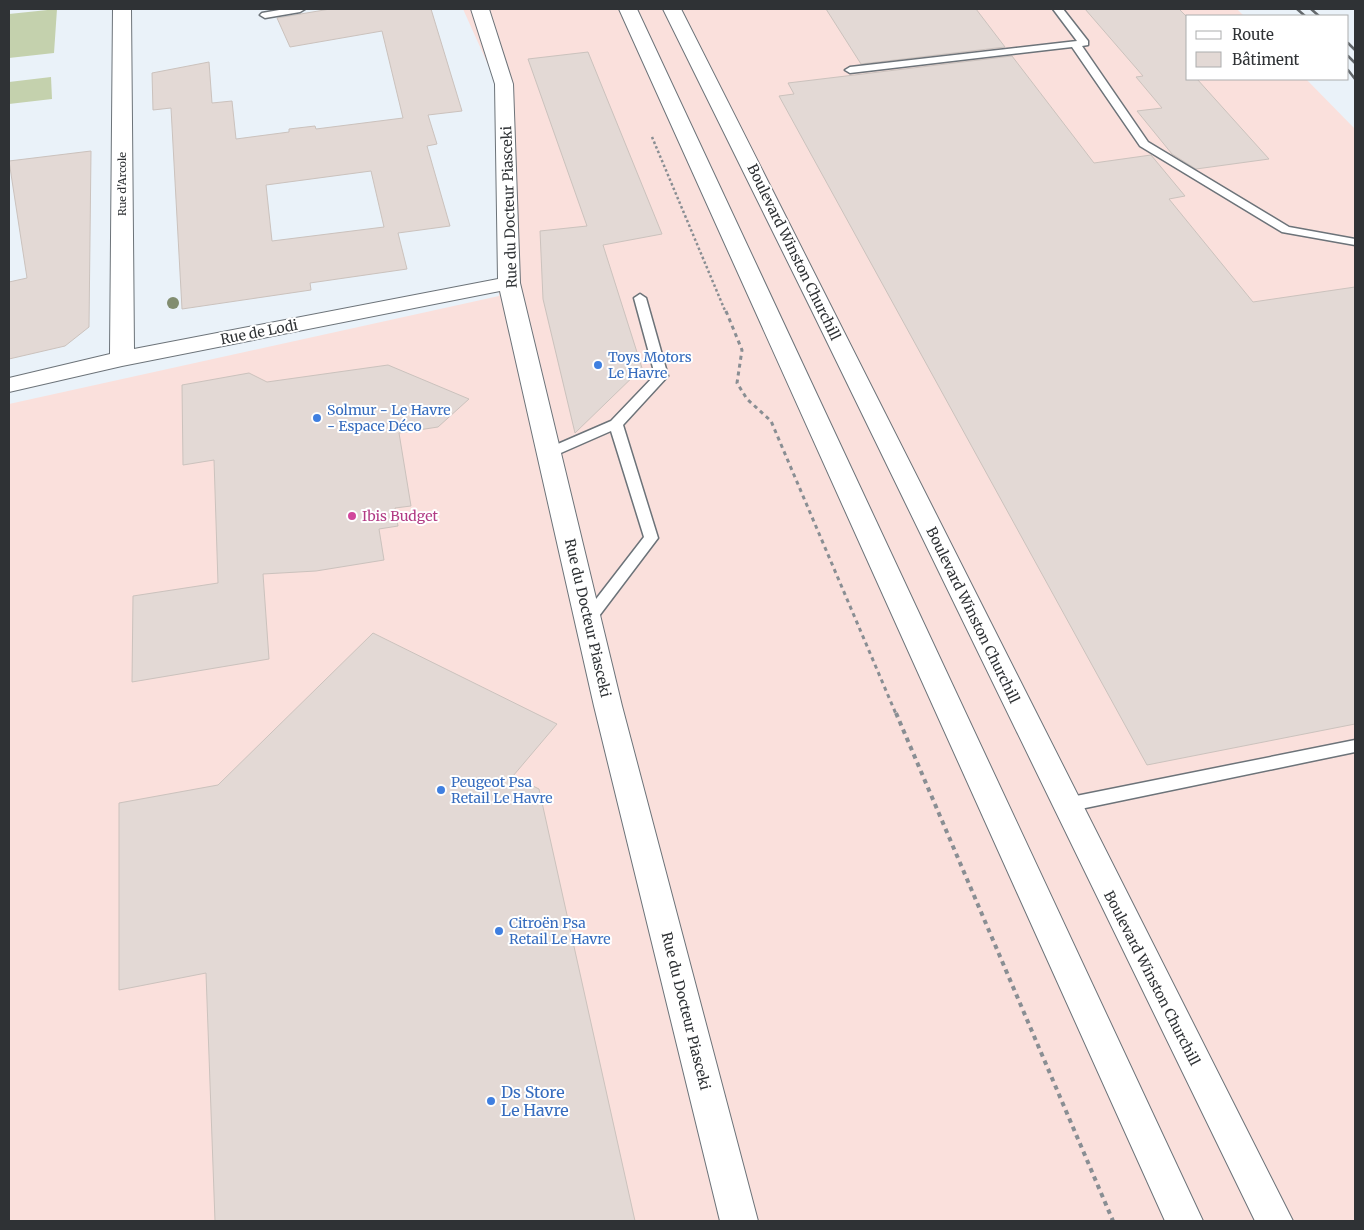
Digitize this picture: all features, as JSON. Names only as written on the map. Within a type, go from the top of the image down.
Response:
[{"type":"main road","name":"Rue d'Arcole","points":[[122,9],[122,359]]},
{"type":"main road","name":"Rue du Docteur Piasceki","points":[[480,9],[504,84],[510,283],[588,620],[739,1221]]},
{"type":"main road","points":[[628,9],[1184,1221]]},
{"type":"main road","name":"Boulevard Winston Churchill","points":[[672,9],[787,235],[1066,805],[1274,1221]]},
{"type":"main road","name":"Rue de Lodi","points":[[9,385],[122,359],[510,283]]},
{"type":"lane","points":[[265,15],[300,9]]},
{"type":"lane","points":[[850,70],[1084,43],[1058,9]]},
{"type":"lane","points":[[1075,44],[1144,144],[1286,230],[1355,242]]},
{"type":"lane","points":[[549,453],[616,424],[662,376],[640,298]]},
{"type":"lane","points":[[588,620],[651,538],[616,424]]},
{"type":"lane","points":[[1066,805],[1355,746]]},
{"type":"path","points":[[651,135],[742,350],[737,383],[747,399],[771,421],[1113,1221]]},
{"type":"shaded area","points":[[463,9],[1237,9],[1243,15],[1186,15],[1186,80],[1307,80],[1355,129],[1355,1221],[9,1221],[9,404],[499,296],[498,87]]},
{"type":"green space","points":[[57,9],[54,53],[9,58],[9,14]]},
{"type":"green space","points":[[51,77],[52,99],[9,104],[9,82]]},
{"type":"building","points":[[330,9],[431,9],[462,111],[428,115],[437,144],[427,146],[450,226],[398,233],[407,269],[310,283],[311,290],[182,309],[171,108],[153,110],[152,73],[209,62],[212,103],[232,101],[236,139],[289,132],[289,129],[315,126],[316,129],[403,118],[382,31],[290,47],[277,18]],"holes":[[[371,171],[384,227],[272,241],[266,185]]]},
{"type":"building","points":[[826,9],[976,9],[1005,47],[861,64]]},
{"type":"building","points":[[1085,9],[1179,9],[1186,16],[1186,80],[1198,80],[1269,159],[1196,169],[1172,154],[1137,111],[1162,108],[1136,77],[1143,76]]},
{"type":"building","points":[[588,52],[662,234],[603,245],[642,368],[575,433],[543,299],[540,231],[587,226],[528,59]]},
{"type":"building","points":[[1012,56],[1094,163],[1151,155],[1185,196],[1169,199],[1253,302],[1355,287],[1355,724],[1147,765],[779,96],[794,94],[788,83]]},
{"type":"building","points":[[91,151],[89,327],[65,346],[9,359],[9,282],[27,278],[9,161]]},
{"type":"building","points":[[388,365],[469,399],[438,427],[399,433],[411,506],[395,508],[398,526],[379,529],[384,560],[316,571],[263,574],[269,659],[132,682],[133,596],[218,583],[214,460],[183,465],[182,385],[249,373],[267,382]]},
{"type":"building","points":[[373,633],[557,724],[513,776],[539,789],[635,1221],[215,1221],[206,973],[119,990],[119,803],[218,785]]},
{"type":"railway","points":[[1297,9],[1304,15]]},
{"type":"railway","points":[[1311,9],[1318,15]]},
{"type":"railway","points":[[1349,44],[1355,50]]},
{"type":"railway","points":[[1349,57],[1355,63]]},
{"type":"railway","points":[[1349,71],[1355,79]]},
{"type":"place","name":"Toys Motors Le Havre","points":[[598,365]]},
{"type":"place","name":"Solmur - Le Havre - Espace Déco","points":[[317,418]]},
{"type":"place","name":"Ibis Budget","points":[[352,516]]},
{"type":"place","name":"Peugeot Psa Retail Le Havre","points":[[441,790]]},
{"type":"place","name":"Citroën Psa Retail Le Havre","points":[[499,931]]},
{"type":"place","name":"Ds Store Le Havre","points":[[491,1101]]}]
